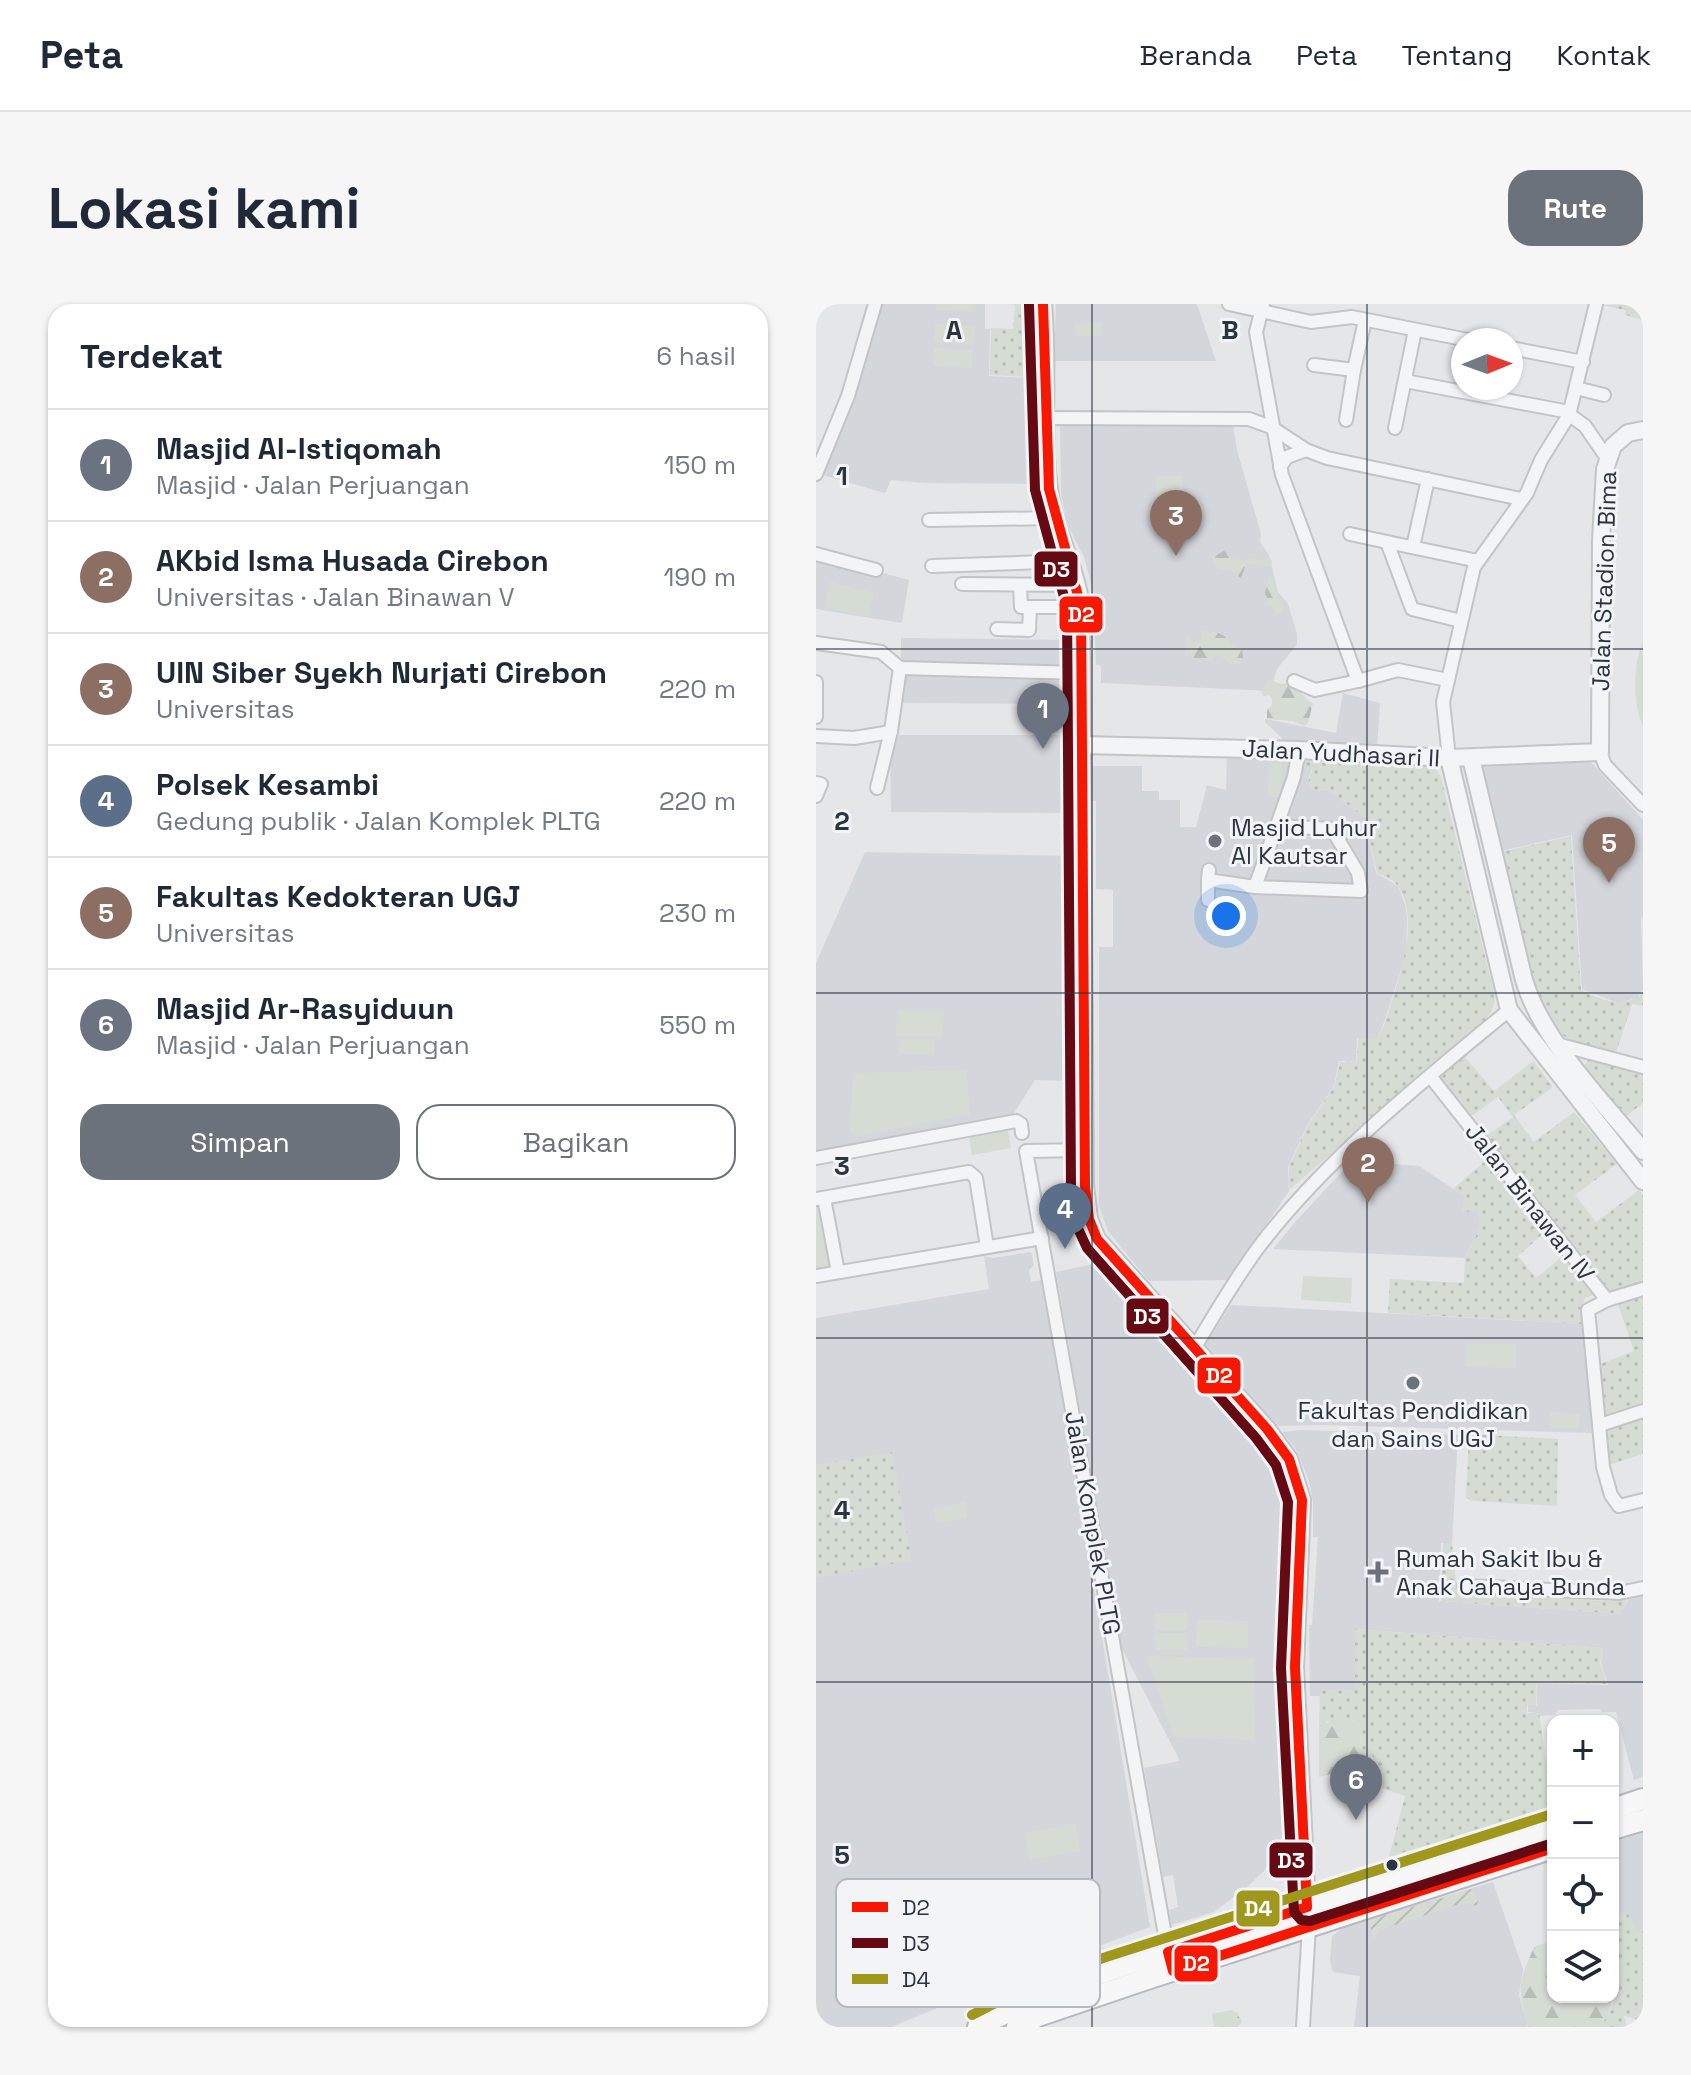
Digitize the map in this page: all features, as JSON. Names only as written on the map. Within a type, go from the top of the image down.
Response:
[{"type":"highway","points":[[1619,1807],[1643,1799]]},
{"type":"highway","points":[[1619,1827],[1643,1820]]},
{"type":"highway","points":[[1308,1917],[1547,1830]]},
{"type":"highway","points":[[1100,1980],[1547,1850]]},
{"type":"highway","points":[[1100,1990],[1171,1961]]},
{"type":"highway","points":[[978,2027],[1017,2007]]},
{"type":"highway","points":[[1017,2027],[1060,2007]]},
{"type":"street","points":[[816,474],[848,396],[875,304]]},
{"type":"street","points":[[1043,304],[1048,488],[1078,585],[1081,607],[1086,1203],[1094,1233],[1267,1429],[1289,1459],[1301,1491],[1295,1667],[1308,1917],[1303,2027]]},
{"type":"street","points":[[1229,304],[1262,307],[1308,321],[1339,317],[1451,337]]},
{"type":"street","points":[[1595,304],[1569,415],[1541,460],[1527,493],[1474,567],[1443,702],[1449,758],[1509,1010],[1643,1181]]},
{"type":"street","points":[[1262,307],[1256,332],[1280,467],[1358,681]]},
{"type":"street","points":[[1346,420],[1365,320]]},
{"type":"street","points":[[1395,428],[1415,330]]},
{"type":"street","points":[[1523,350],[1583,362]]},
{"type":"street","points":[[1314,365],[1354,370]]},
{"type":"street","points":[[1405,381],[1564,411],[1585,426],[1607,458]]},
{"type":"street","points":[[1576,388],[1604,395]]},
{"type":"street","points":[[1045,418],[1249,419],[1271,427],[1327,458],[1521,499]]},
{"type":"street","name":"Jalan Stadion Bima","points":[[1600,752],[1601,541],[1607,458],[1613,446],[1628,433],[1643,430]]},
{"type":"street","points":[[1280,467],[1287,457],[1311,451]]},
{"type":"street","points":[[1413,547],[1428,479]]},
{"type":"street","points":[[929,520],[1056,518]]},
{"type":"street","points":[[1350,534],[1478,561]]},
{"type":"street","points":[[1387,542],[1412,609],[1461,621]]},
{"type":"street","points":[[816,554],[876,570]]},
{"type":"street","points":[[932,566],[1070,561]]},
{"type":"street","points":[[962,584],[1078,585]]},
{"type":"street","points":[[1020,585],[1021,607],[1081,607]]},
{"type":"street","points":[[997,629],[1029,630],[1030,608]]},
{"type":"street","points":[[816,643],[881,652],[900,668],[1081,673]]},
{"type":"street","points":[[877,788],[891,732],[900,668]]},
{"type":"street","points":[[1294,681],[1315,690],[1394,670],[1448,680]]},
{"type":"street","points":[[816,682],[816,717]]},
{"type":"street","points":[[816,736],[854,738],[891,732]]},
{"type":"street","name":"Jalan Yudhasari II","points":[[1082,745],[1299,750],[1449,758],[1600,752]]},
{"type":"street","points":[[1255,887],[1294,776],[1299,750]]},
{"type":"street","points":[[1600,752],[1605,765],[1643,805]]},
{"type":"street","points":[[1471,758],[1528,995],[1544,1027],[1643,1151]]},
{"type":"street","points":[[1208,900],[1208,875],[1255,887],[1361,891],[1358,873],[1332,829],[1276,826]]},
{"type":"street","points":[[1195,1347],[1232,1285],[1288,1211],[1346,1152],[1509,1010]]},
{"type":"street","points":[[1557,1044],[1643,1067]]},
{"type":"street","name":"Jalan Binawan IV","points":[[1430,1076],[1607,1300],[1643,1289]]},
{"type":"street","points":[[816,1158],[1016,1121],[1020,1122],[1022,1133]]},
{"type":"street","name":"Jalan Komplek PLTG","points":[[1084,1150],[1025,1150],[1171,1961]]},
{"type":"street","points":[[838,1272],[820,1199],[972,1173],[976,1178],[987,1247]]},
{"type":"street","points":[[816,1276],[1042,1238]]},
{"type":"street","points":[[1607,1300],[1588,1310],[1603,1467],[1614,1501],[1619,1506],[1643,1500]]},
{"type":"street","points":[[1600,1425],[1643,1411]]},
{"type":"street","points":[[1464,1586],[1619,1593],[1643,1588]]},
{"type":"shaded area","points":[[878,304],[985,304],[985,329],[990,329],[989,376],[1030,378],[1033,484],[891,480],[885,493],[819,474]]},
{"type":"shaded area","points":[[1056,304],[1197,304],[1216,361],[1054,361]]},
{"type":"shaded area","points":[[1064,423],[1233,425],[1261,534],[1260,542],[1269,555],[1278,592],[1288,604],[1297,634],[1297,644],[1277,669],[1270,691],[1101,683],[1101,666],[1096,665],[1093,592],[1084,557],[1067,524],[1061,494],[1060,426]]},
{"type":"shaded area","points":[[816,555],[909,580],[902,623],[816,609]]},
{"type":"shaded area","points":[[901,638],[1074,640],[1075,670],[901,666]]},
{"type":"shaded area","points":[[900,672],[1071,675],[1074,704],[900,703]]},
{"type":"shaded area","points":[[1343,693],[1380,703],[1377,749],[1282,742],[1282,738],[1265,722],[1265,719],[1336,733]]},
{"type":"shaded area","points":[[890,735],[1066,735],[1066,813],[891,812]]},
{"type":"shaded area","points":[[1227,755],[1314,757],[1308,782],[1315,791],[1329,790],[1364,817],[1376,873],[1398,886],[1407,918],[1406,955],[1377,1038],[1357,1038],[1356,1061],[1339,1061],[1334,1086],[1308,1124],[1288,1167],[1289,1191],[1229,1280],[1149,1281],[1108,1231],[1099,1206],[1099,947],[1113,947],[1113,890],[1096,889],[1096,801],[1090,801],[1090,766],[1142,766],[1142,791],[1159,791],[1159,800],[1180,800],[1180,827],[1196,827],[1207,785],[1226,790]]},
{"type":"shaded area","points":[[1588,759],[1643,820],[1643,990],[1636,998],[1618,1003],[1582,989],[1572,835],[1500,851],[1480,765]]},
{"type":"shaded area","points":[[865,852],[1073,856],[1074,1081],[1035,1080],[1009,1121],[816,1155],[816,963]]},
{"type":"shaded area","points":[[1352,1161],[1419,1166],[1464,1196],[1480,1211],[1477,1234],[1465,1258],[1273,1249]]},
{"type":"shaded area","points":[[1031,1252],[1034,1265],[1029,1270],[1031,1282],[1043,1280],[1150,1927],[1100,1946],[1100,1879],[836,1879],[836,2007],[940,2007],[891,2027],[816,2027],[816,1318],[989,1289],[984,1256],[992,1258]]},
{"type":"shaded area","points":[[1098,1263],[1234,1409],[1274,1461],[1289,1500],[1278,1664],[1272,1669],[1286,1722],[1281,1727],[1289,1823],[1264,1871],[1247,1887],[1214,1912],[1171,1925],[1169,1910],[1178,1907],[1173,1875],[1163,1877],[1144,1768],[1180,1761],[1120,1645],[1056,1272]]},
{"type":"shaded area","points":[[1231,1305],[1583,1324],[1593,1433],[1275,1426],[1204,1346]]},
{"type":"shaded area","points":[[1282,1432],[1458,1435],[1452,1543],[1441,1543],[1439,1601],[1620,1614],[1628,1600],[1643,1595],[1643,1777],[1634,1780],[1616,1712],[1601,1712],[1600,1709],[1558,1710],[1554,1715],[1540,1716],[1539,1713],[1528,1712],[1528,1705],[1537,1705],[1537,1683],[1608,1685],[1601,1663],[1603,1648],[1356,1629],[1355,1690],[1320,1691],[1320,1696],[1310,1696],[1309,1625],[1312,1625],[1318,1537],[1313,1537],[1313,1502],[1309,1480],[1295,1448]]},
{"type":"shaded area","points":[[1643,1832],[1643,1929],[1635,1929],[1628,1914],[1619,1913],[1619,1840]]},
{"type":"shaded area","points":[[1493,1882],[1523,1969],[1519,1995],[1528,2027],[1354,2027],[1360,1976],[1333,1972],[1330,1961],[1332,1936],[1346,1926]]},
{"type":"green space","points":[[936,304],[976,304],[975,312],[936,310]]},
{"type":"green space","points":[[1011,304],[1032,304],[1030,377],[990,375],[991,328],[1013,329],[1015,305]]},
{"type":"green space","points":[[1643,304],[1643,320],[1626,315],[1625,310],[1602,305]]},
{"type":"green space","points":[[1102,322],[1102,336],[1075,336],[1075,323]]},
{"type":"green space","points":[[935,324],[975,326],[974,345],[934,342]]},
{"type":"green space","points":[[934,348],[973,350],[972,368],[933,366]]},
{"type":"green space","points":[[1156,476],[1183,476],[1181,510],[1156,509]]},
{"type":"green space","points":[[1224,551],[1233,559],[1268,558],[1272,561],[1271,566],[1246,564],[1241,578],[1214,565],[1213,557]]},
{"type":"green space","points":[[1270,574],[1284,607],[1280,613],[1267,606],[1265,593]]},
{"type":"green space","points":[[830,582],[874,593],[868,617],[825,607]]},
{"type":"green space","points":[[1202,631],[1222,634],[1242,650],[1240,664],[1230,665],[1225,658],[1216,655],[1211,661],[1192,657],[1189,652],[1186,656],[1188,645],[1184,636],[1190,635],[1193,644],[1200,642]]},
{"type":"green space","points":[[1643,639],[1643,727],[1635,683]]},
{"type":"green space","points":[[1268,679],[1282,684],[1292,682],[1313,703],[1308,723],[1304,726],[1293,721],[1267,719],[1272,698],[1261,692]]},
{"type":"green space","points":[[1306,757],[1429,765],[1436,769],[1441,777],[1495,997],[1494,1006],[1485,1021],[1289,1190],[1289,1167],[1308,1125],[1334,1087],[1340,1062],[1357,1061],[1358,1038],[1377,1038],[1383,1028],[1400,976],[1408,918],[1398,886],[1377,873],[1364,817],[1329,790],[1315,791],[1308,782],[1312,770],[1302,767]]},
{"type":"green space","points":[[1269,763],[1282,764],[1280,797],[1268,796]]},
{"type":"green space","points":[[1571,836],[1581,990],[1613,1002],[1629,1001],[1643,992],[1643,1006],[1632,1004],[1616,1053],[1570,1039],[1551,1022],[1540,1001],[1523,950],[1501,852]]},
{"type":"green space","points":[[897,1010],[944,1011],[943,1036],[896,1035]]},
{"type":"green space","points":[[899,1039],[935,1039],[935,1054],[899,1054]]},
{"type":"green space","points":[[1464,1056],[1494,1091],[1533,1061],[1553,1087],[1514,1115],[1534,1142],[1574,1112],[1617,1164],[1575,1195],[1596,1222],[1639,1190],[1643,1195],[1643,1284],[1608,1292],[1485,1137],[1513,1117],[1498,1097],[1470,1117],[1461,1107],[1463,1105],[1459,1099],[1456,1101],[1439,1079]]},
{"type":"green space","points":[[1589,1059],[1643,1075],[1643,1103],[1622,1119],[1583,1067]]},
{"type":"green space","points":[[967,1070],[970,1114],[857,1137],[850,1132],[853,1073]]},
{"type":"green space","points":[[1008,1130],[1011,1148],[972,1155],[969,1137]]},
{"type":"green space","points":[[1487,1159],[1545,1232],[1518,1256],[1536,1278],[1563,1256],[1593,1295],[1585,1298],[1582,1306],[1583,1324],[1388,1313],[1390,1279],[1464,1283],[1465,1258],[1477,1234],[1479,1212],[1462,1211],[1464,1196],[1453,1189]]},
{"type":"green space","points":[[816,1204],[820,1204],[824,1218],[830,1265],[816,1270]]},
{"type":"green space","points":[[1303,1276],[1352,1278],[1351,1303],[1301,1300]]},
{"type":"green space","points":[[1643,1296],[1643,1405],[1605,1417],[1602,1415],[1600,1364],[1634,1351],[1618,1304]]},
{"type":"green space","points":[[1466,1343],[1516,1344],[1516,1368],[1466,1367]]},
{"type":"green space","points":[[1550,1412],[1580,1414],[1579,1429],[1549,1427]]},
{"type":"green space","points":[[1643,1416],[1643,1454],[1608,1465],[1607,1430]]},
{"type":"green space","points":[[1469,1434],[1558,1439],[1557,1506],[1466,1498]]},
{"type":"green space","points":[[892,1452],[912,1560],[816,1578],[816,1465]]},
{"type":"green space","points":[[965,1502],[967,1518],[936,1523],[933,1508]]},
{"type":"green space","points":[[1443,1543],[1452,1543],[1457,1593],[1627,1600],[1621,1614],[1441,1601]]},
{"type":"green space","points":[[1155,1613],[1187,1613],[1187,1630],[1155,1630]]},
{"type":"green space","points":[[1197,1620],[1248,1621],[1248,1648],[1196,1647]]},
{"type":"green space","points":[[1355,1629],[1603,1648],[1600,1663],[1607,1684],[1537,1682],[1536,1705],[1527,1705],[1527,1713],[1539,1713],[1547,1766],[1547,1808],[1389,1857],[1405,1796],[1367,1783],[1374,1764],[1372,1754],[1362,1750],[1361,1736],[1353,1720],[1341,1718],[1319,1724],[1320,1691],[1355,1690]]},
{"type":"green space","points":[[1155,1633],[1187,1633],[1187,1650],[1155,1650]]},
{"type":"green space","points":[[1149,1656],[1254,1659],[1255,1740],[1174,1738],[1148,1661]]},
{"type":"green space","points":[[1336,1717],[1359,1722],[1362,1750],[1371,1748],[1373,1763],[1369,1778],[1352,1755],[1341,1771],[1319,1777],[1319,1724]]},
{"type":"green space","points":[[1075,1823],[1080,1851],[1030,1860],[1025,1833]]},
{"type":"green space","points":[[1472,1889],[1477,1906],[1463,1903],[1379,1930],[1374,1940],[1369,1920]]},
{"type":"green space","points":[[1619,1913],[1628,1913],[1635,1929],[1643,1929],[1643,2021],[1624,2016],[1627,2027],[1600,2027],[1613,2003],[1619,2003]]},
{"type":"green space","points":[[1547,1942],[1547,2003],[1611,2003],[1610,2012],[1600,2027],[1528,2027],[1521,1986],[1534,1947]]},
{"type":"green space","points":[[1231,2010],[1242,2022],[1238,2027],[1214,2027],[1212,2014]]},
{"type":"transit line","name":"D2","points":[[1043,304],[1049,489],[1081,607],[1085,1186],[1089,1219],[1097,1239],[1267,1429],[1289,1459],[1302,1500],[1295,1667],[1307,1907],[1168,1952],[1173,1971],[1547,1850]]},
{"type":"transit line","name":"D3","points":[[1029,305],[1035,490],[1067,608],[1071,1186],[1075,1222],[1087,1248],[1256,1438],[1276,1465],[1288,1502],[1281,1668],[1294,1912],[1301,1920],[1310,1921],[1547,1845]]},
{"type":"transit line","name":"D4","points":[[1100,1959],[1547,1816]]},
{"type":"transit line","name":"D4","points":[[972,2015],[988,2007]]},
{"type":"place","name":"UIN Siber Syekh Nurjati Cirebon","points":[[1176,556]]},
{"type":"place","name":"Masjid Al-Istiqomah","points":[[1043,749]]},
{"type":"place","name":"Masjid Luhur Al Kautsar","points":[[1215,841]]},
{"type":"place","name":"Fakultas Kedokteran UGJ","points":[[1609,883]]},
{"type":"place","name":"AKbid Isma Husada Cirebon","points":[[1368,1203]]},
{"type":"place","name":"Polsek Kesambi","points":[[1065,1249]]},
{"type":"place","name":"Fakultas Pendidikan dan Sains UGJ","points":[[1413,1383]]},
{"type":"place","name":"Rumah Sakit Ibu & Anak Cahaya Bunda","points":[[1378,1572]]},
{"type":"place","name":"Masjid Ar-Rasyiduun","points":[[1356,1820]]}]
